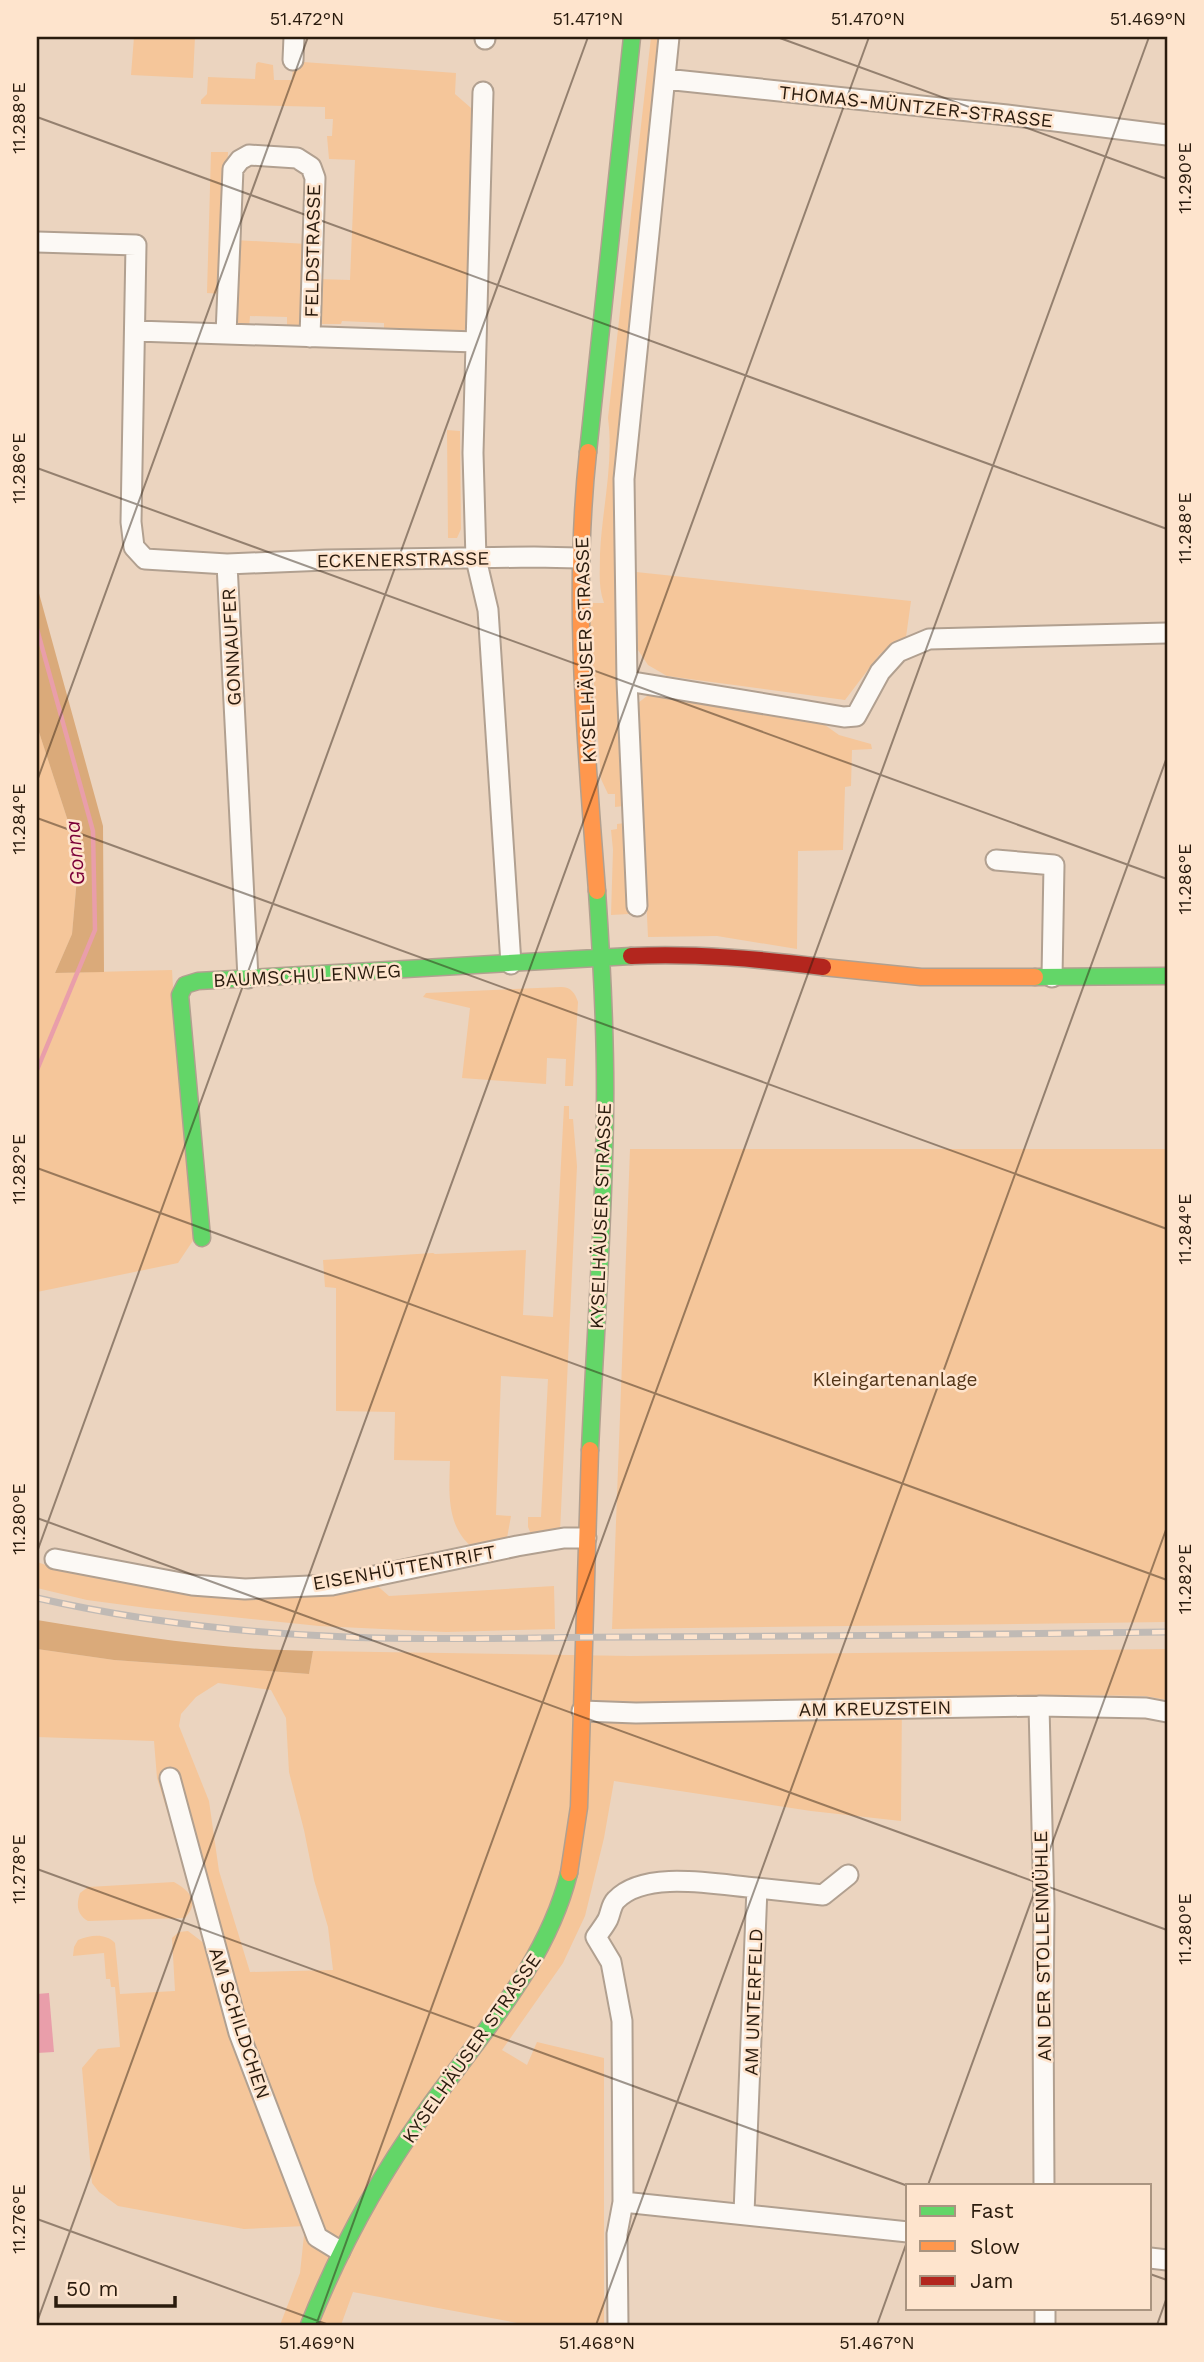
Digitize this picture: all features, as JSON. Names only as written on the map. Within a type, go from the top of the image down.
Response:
[{"type":"main road","name":"KYSELHÄUSER STRASSE","points":[[309,2325],[341,2251],[377,2185],[542,1946],[565,1892],[574,1850],[579,1814],[586,1538],[605,1115],[604,1023],[581,639],[579,558],[584,488],[632,37]]},
{"type":"main road","name":"BAUMSCHULENWEG","points":[[202,1238],[180,995],[185,985],[198,981],[693,954],[921,977],[1167,976]]},
{"type":"street","points":[[293,60],[294,37]]},
{"type":"street","points":[[637,906],[627,681],[624,479],[668,37]]},
{"type":"street","name":"THOMAS-MÜNTZER-STRASSE","points":[[665,79],[1007,115],[1167,135]]},
{"type":"street","points":[[483,92],[473,453],[476,559],[488,610],[511,964]]},
{"type":"street","name":"FELDSTRASSE","points":[[226,334],[233,169],[240,160],[249,155],[298,158],[311,167],[315,178],[310,337]]},
{"type":"street","name":"GONNAUFER","points":[[37,242],[136,245],[131,522],[134,547],[145,559],[227,564],[247,978]]},
{"type":"street","name":"FELDSTRASSE","points":[[136,331],[475,342]]},
{"type":"street","name":"ECKENERSTRASSE","points":[[227,564],[326,560],[579,558]]},
{"type":"street","points":[[627,681],[844,717],[856,716],[880,672],[898,652],[929,639],[1167,633]]},
{"type":"street","points":[[996,860],[1054,865],[1052,976]]},
{"type":"street","name":"EISENHÜTTENTRIFT","points":[[55,1559],[192,1585],[245,1589],[332,1584],[564,1538],[586,1538]]},
{"type":"street","name":"AM KREUZSTEIN","points":[[582,1712],[1039,1706],[1146,1708],[1167,1712]]},
{"type":"street","name":"AN DER STOLLENMÜHLE","points":[[1039,1706],[1044,1906],[1044,2184]]},
{"type":"street","name":"AM SCHILDCHEN","points":[[170,1778],[239,2033],[317,2237],[341,2251]]},
{"type":"street","points":[[618,2325],[617,2234],[624,2202],[622,2021],[611,1962],[596,1937],[614,1902],[630,1888],[650,1882],[681,1882],[823,1895],[848,1875]]},
{"type":"street","name":"AM UNTERFELD","points":[[744,2213],[757,1888]]},
{"type":"street","points":[[624,2202],[906,2232]]},
{"type":"green space","points":[[134,37],[195,37],[193,78],[131,75]]},
{"type":"green space","points":[[651,37],[659,37],[617,448],[615,492],[624,806],[615,807],[615,794],[608,794],[601,779],[588,603],[604,603],[600,585],[600,554],[609,469],[608,418]]},
{"type":"green space","points":[[258,62],[273,65],[274,80],[292,80],[293,66],[303,62],[456,73],[455,94],[471,108],[476,122],[467,328],[461,332],[384,334],[384,323],[342,321],[341,324],[319,324],[316,279],[350,280],[355,160],[329,159],[327,136],[332,136],[333,119],[325,119],[325,107],[201,104],[207,94],[208,77],[255,79]]},
{"type":"green space","points":[[211,152],[228,152],[223,294],[207,293]]},
{"type":"green space","points":[[235,240],[308,244],[301,325],[287,330],[287,317],[250,316],[249,329],[236,321]]},
{"type":"green space","points":[[447,430],[460,431],[461,529],[457,538],[448,538]]},
{"type":"green space","points":[[636,572],[911,601],[906,637],[880,654],[845,700],[667,676],[648,665],[638,650]]},
{"type":"green space","points":[[648,691],[818,720],[839,735],[871,744],[872,749],[852,750],[851,786],[845,787],[843,850],[798,851],[797,949],[717,936],[648,937],[637,708]]},
{"type":"green space","points":[[37,726],[79,855],[72,934],[55,973],[172,970],[177,1056],[196,1236],[178,1263],[37,1292]]},
{"type":"green space","points":[[625,823],[629,914],[611,915],[611,830],[617,829],[617,824]]},
{"type":"green space","points":[[561,987],[572,991],[578,1002],[573,1086],[565,1086],[566,1059],[547,1058],[546,1084],[462,1078],[470,1008],[423,997],[426,993]]},
{"type":"green space","points":[[564,1106],[569,1106],[569,1119],[573,1119],[577,1166],[560,1532],[531,1534],[528,1527],[528,1517],[541,1517],[548,1379],[501,1376],[496,1515],[511,1516],[507,1538],[472,1547],[457,1529],[453,1518],[450,1461],[394,1460],[395,1412],[336,1411],[336,1288],[325,1287],[323,1260],[526,1250],[523,1315],[553,1317]]},
{"type":"green space","name":"Kleingartenanlage","points":[[630,1149],[1167,1149],[1167,1622],[612,1629]]},
{"type":"green space","points":[[37,1562],[58,1569],[245,1599],[374,1583],[389,1596],[554,1586],[555,1629],[446,1632],[319,1626],[147,1608],[87,1600],[37,1588]]},
{"type":"green space","points":[[37,1649],[114,1660],[309,1674],[313,1651],[631,1656],[1167,1649],[1167,1700],[1145,1696],[1081,1695],[902,1697],[901,1821],[811,1811],[614,1781],[604,1838],[585,1916],[563,1963],[502,2050],[527,2065],[537,2042],[604,2058],[604,2325],[528,2325],[353,2292],[341,2325],[280,2325],[300,2273],[305,2226],[244,2229],[118,2206],[99,2192],[92,2183],[82,2068],[98,2049],[120,2047],[115,1987],[111,1987],[110,1979],[106,1979],[104,1953],[73,1956],[74,1947],[78,1940],[93,1936],[102,1936],[115,1943],[120,1994],[175,1991],[172,1938],[179,1932],[188,1931],[209,1947],[157,1778],[154,1741],[37,1737]],"holes":[[[218,1683],[271,1690],[286,1718],[289,1772],[314,1880],[328,1927],[333,1970],[250,1972],[219,1871],[209,1801],[179,1726],[181,1714],[196,1697]]]},
{"type":"green space","points":[[174,1882],[191,1897],[192,1907],[185,1918],[88,1921],[78,1909],[80,1893],[88,1887]]},
{"type":"shaded area","points":[[37,586],[103,826],[104,972],[55,973],[72,934],[79,855],[37,726]]},
{"type":"shaded area","points":[[37,1620],[209,1645],[313,1651],[309,1674],[114,1660],[37,1649]]},
{"type":"shaded area","points":[[49,1993],[54,2052],[37,2053],[37,1994]]},
{"type":"waterway","name":"Gonna","points":[[37,629],[93,831],[95,930],[37,1070]]},
{"type":"railway","points":[[37,1598],[191,1625],[383,1638],[1167,1632]]},
{"type":"traffic: fast","points":[[588,452],[632,37]]},
{"type":"traffic: fast","points":[[590,1450],[605,1110],[597,891]]},
{"type":"traffic: fast","points":[[202,1238],[180,995],[185,985],[198,981],[631,956]]},
{"type":"traffic: fast","points":[[1035,977],[1167,976]]},
{"type":"traffic: fast","points":[[309,2325],[346,2243],[390,2164],[527,1970],[558,1907],[569,1873]]},
{"type":"traffic: slow","points":[[588,452],[581,562],[582,672],[597,891]]},
{"type":"traffic: slow","points":[[823,967],[921,977],[1035,977]]},
{"type":"traffic: slow","points":[[569,1873],[579,1807],[590,1450]]},
{"type":"traffic: jam","points":[[631,956],[727,957],[823,967]]}]
